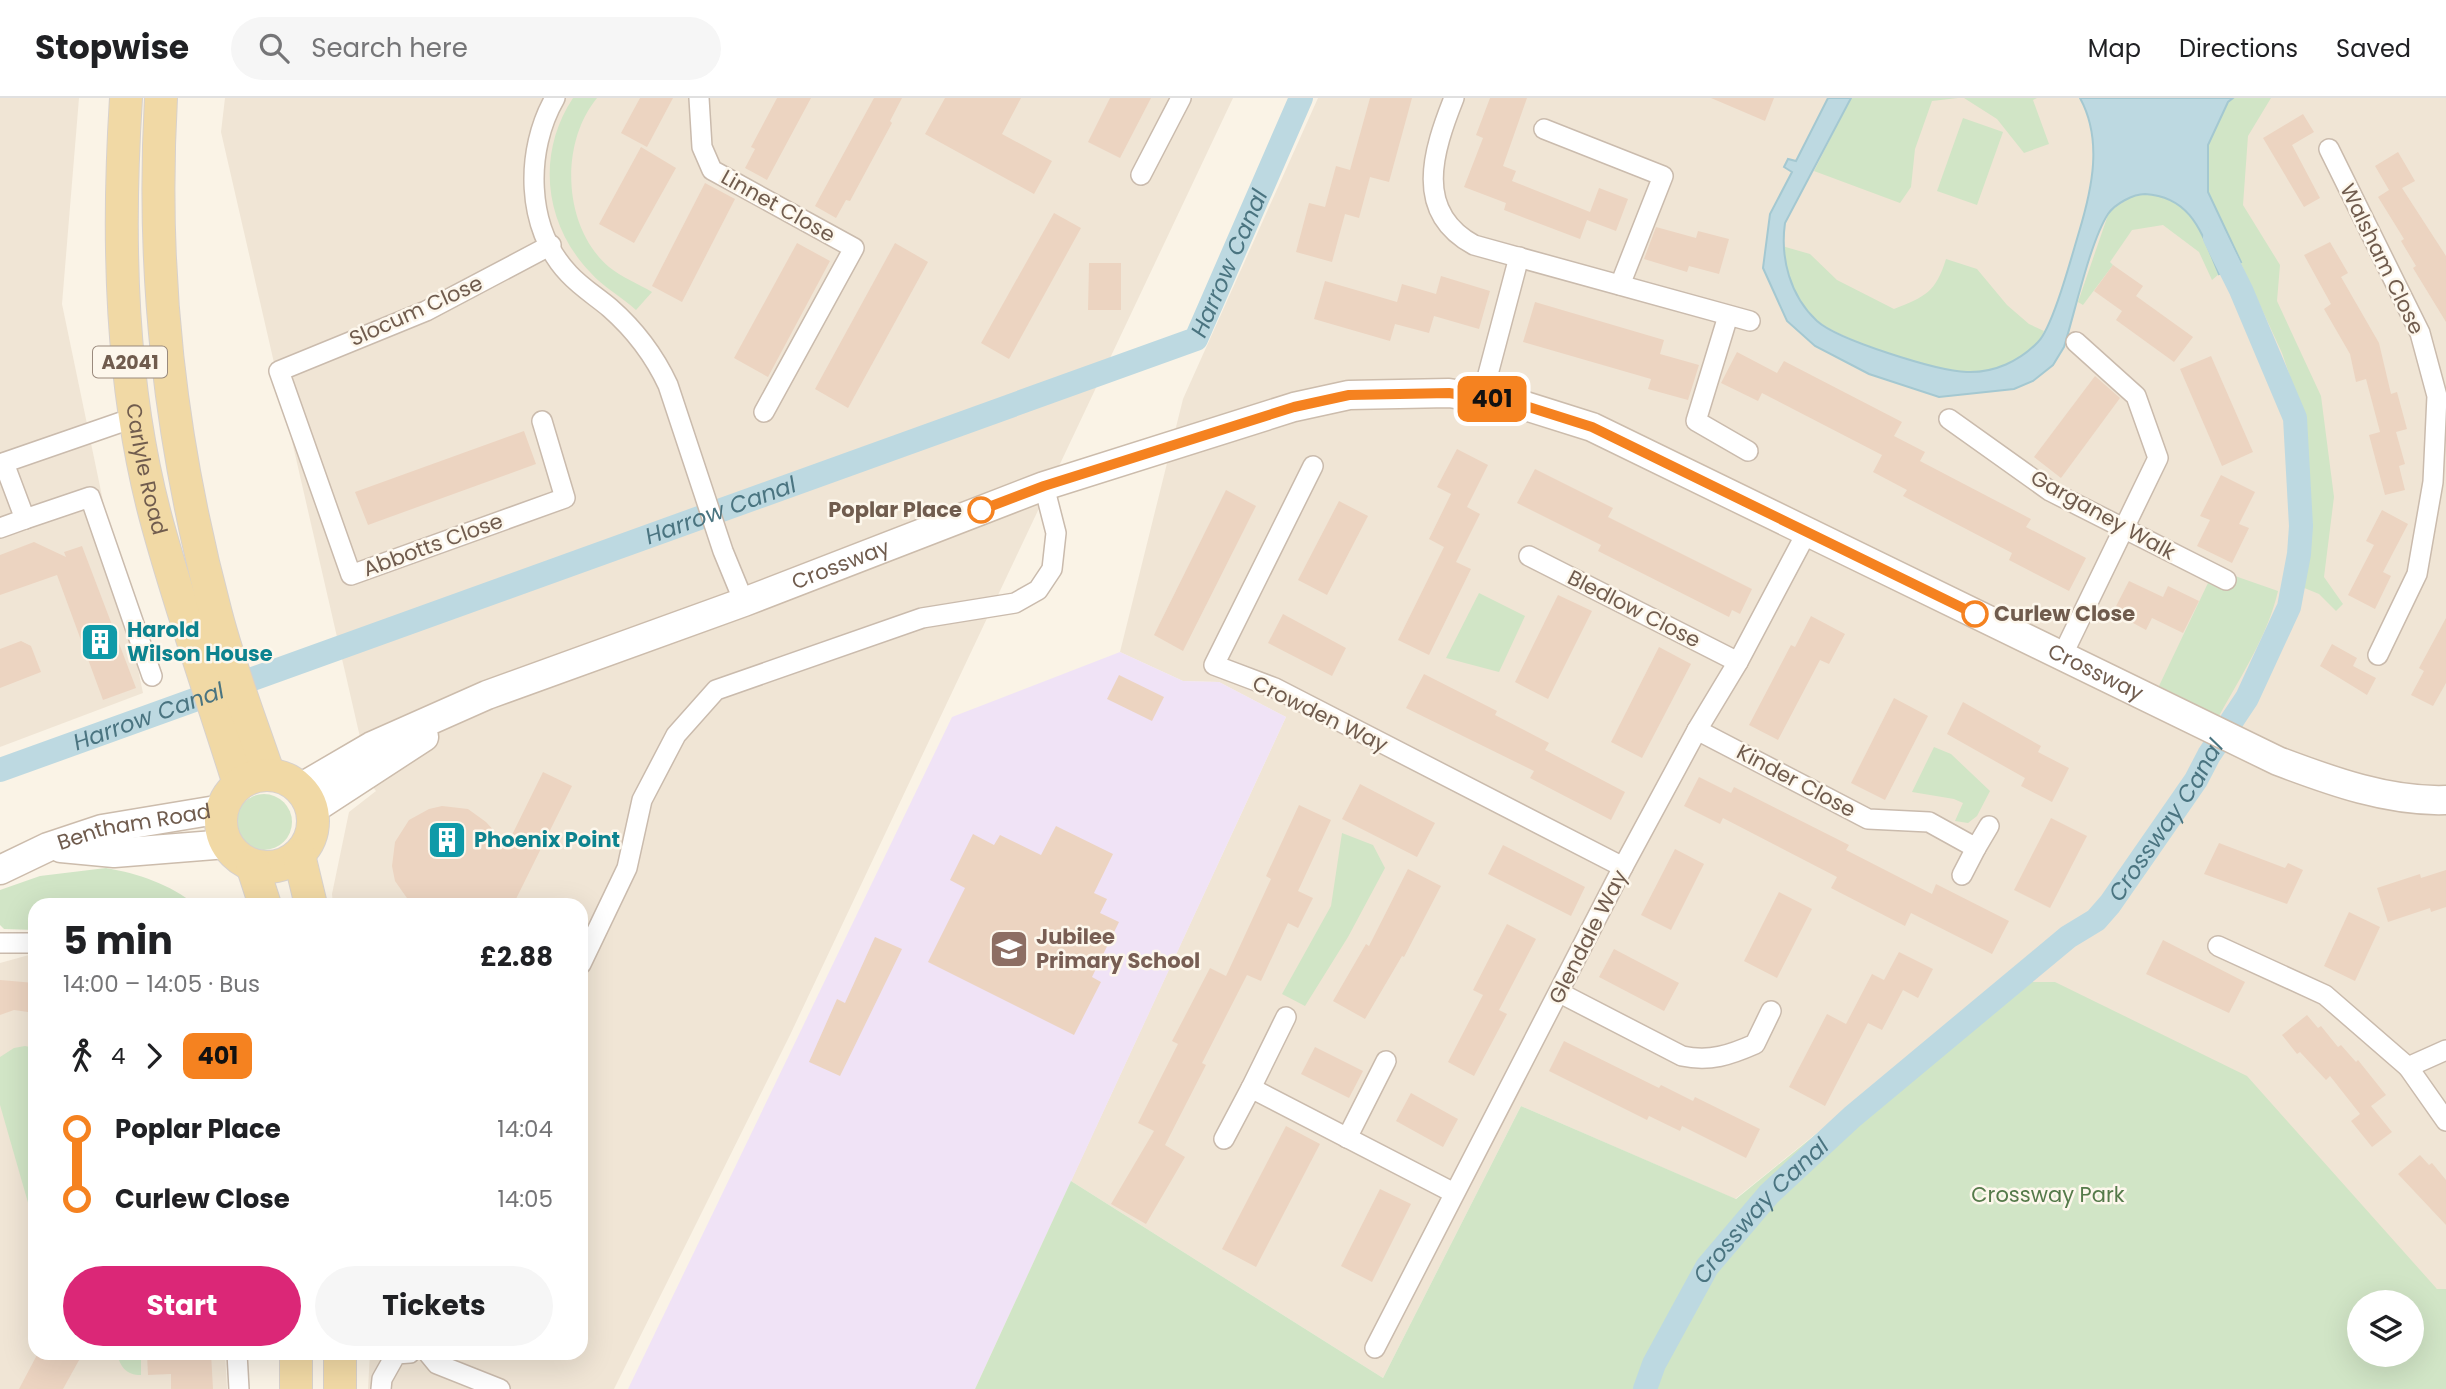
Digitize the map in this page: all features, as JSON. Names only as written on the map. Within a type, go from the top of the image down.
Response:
[{"type":"main road","name":"Carlyle Road","points":[[126,98],[121,227],[125,309],[136,417],[157,524],[202,618],[232,710],[244,790]]},
{"type":"main road","name":"Carlyle Road","points":[[161,98],[158,151],[159,279],[167,374],[202,618]]},
{"type":"main road","points":[[226,844],[237,857],[251,865],[276,867],[299,855],[310,837],[306,799],[285,779],[244,790]]},
{"type":"main road","name":"A2041","points":[[226,844],[221,829],[244,790]]},
{"type":"main road","points":[[299,855],[309,898]]},
{"type":"main road","points":[[251,865],[263,898]]},
{"type":"main road","points":[[296,1360],[296,1389]]},
{"type":"main road","points":[[340,1360],[340,1389]]},
{"type":"street","points":[[555,98],[537,142],[533,169],[534,195],[551,245],[567,272],[620,318],[657,363],[668,385],[697,478],[744,602]]},
{"type":"street","name":"Linnet Close","points":[[699,98],[702,147],[712,170],[854,248],[764,412]]},
{"type":"street","points":[[1141,175],[1181,98]]},
{"type":"street","points":[[1454,98],[1433,173],[1438,210],[1463,239],[1750,321]]},
{"type":"street","points":[[1544,129],[1663,176],[1620,285]]},
{"type":"street","name":"Walsham Close","points":[[2329,149],[2420,333],[2442,395],[2433,482],[2417,574],[2378,655]]},
{"type":"street","name":"Slocum Close","points":[[279,371],[426,311],[551,245]]},
{"type":"street","points":[[1482,397],[1519,257]]},
{"type":"street","points":[[1728,316],[1696,421],[1748,451]]},
{"type":"street","points":[[2062,656],[2158,458],[2136,396],[2076,342]]},
{"type":"street","name":"Abbotts Close","points":[[279,371],[351,575],[565,498],[542,421]]},
{"type":"street","name":"Crossway","points":[[306,799],[487,695],[744,602],[1044,486],[1294,407],[1349,395],[1415,391],[1482,397],[1556,414],[1592,427],[2278,761],[2356,787],[2423,801],[2446,800]]},
{"type":"street","points":[[25,519],[2,464],[136,417]]},
{"type":"street","name":"Garganey Walk","points":[[1950,419],[2050,491],[2226,580]]},
{"type":"street","name":"Crowden Way","points":[[1313,466],[1214,665],[1275,688],[1623,867]]},
{"type":"street","points":[[588,949],[627,868],[642,800],[676,735],[701,705],[716,690],[922,618],[1015,603],[1038,590],[1052,569],[1056,533],[1044,486]]},
{"type":"street","points":[[0,528],[90,497],[152,676]]},
{"type":"street","name":"Glendale Way","points":[[1375,1348],[1623,867],[1696,730],[1738,662],[1808,530]]},
{"type":"street","name":"Bledlow Close","points":[[1529,556],[1738,662]]},
{"type":"street","name":"Kinder Close","points":[[1696,730],[1868,819],[1929,822],[1976,848]]},
{"type":"street","name":"Bentham Road","points":[[0,870],[48,847],[102,829],[244,790]]},
{"type":"street","points":[[1962,875],[1989,826]]},
{"type":"street","name":"Bentham Road","points":[[48,847],[114,853],[226,844]]},
{"type":"street","points":[[0,943],[28,943]]},
{"type":"street","points":[[2218,946],[2325,995],[2407,1067],[2446,1121]]},
{"type":"street","points":[[1560,993],[1682,1056],[1699,1060],[1732,1054],[1755,1044],[1772,1011]]},
{"type":"street","points":[[1224,1139],[1286,1017]]},
{"type":"street","points":[[2407,1067],[2446,1050]]},
{"type":"street","points":[[1347,1138],[1386,1061]]},
{"type":"street","points":[[1251,1088],[1454,1193]]},
{"type":"street","points":[[237,1360],[239,1389]]},
{"type":"street","points":[[380,1389],[382,1379],[393,1360]]},
{"type":"street","points":[[434,1360],[437,1364],[500,1389]]},
{"type":"shaded area","points":[[0,98],[79,98],[62,304],[143,693],[0,747]]},
{"type":"shaded area","points":[[225,98],[1233,98],[790,1035],[614,1389],[368,1389],[370,1360],[588,1360],[588,898],[332,898],[349,812],[376,791],[371,785],[221,132]]},
{"type":"shaded area","points":[[1318,98],[2446,98],[2446,1289],[2437,1289],[2004,982],[1735,1199],[1521,1106],[1383,1378],[1071,1181],[1286,717],[1219,682],[1183,681],[1120,652],[1183,399]]},
{"type":"shaded area","name":"Jubilee Primary School","points":[[1120,652],[1183,681],[1219,682],[1286,717],[975,1389],[628,1389],[952,717]]},
{"type":"shaded area","points":[[28,955],[28,1360],[225,1360],[227,1389],[0,1389],[0,963]]},
{"type":"green space","points":[[573,98],[597,98],[576,138],[572,161],[575,209],[582,231],[609,267],[652,292],[636,310],[590,272],[575,253],[555,211],[550,188],[550,165],[561,120]]},
{"type":"green space","points":[[1851,98],[1958,98],[1932,101],[1915,149],[1911,187],[1900,203],[1814,171]]},
{"type":"green space","points":[[1964,98],[2037,98],[2033,100],[2049,144],[2024,153],[1997,119]]},
{"type":"green space","points":[[2233,98],[2271,98],[2248,136],[2243,205],[2280,265],[2277,301],[2321,396],[2334,497],[2324,577],[2343,604],[2336,611],[2319,594],[2297,585],[2309,534],[2305,421],[2282,353],[2208,192],[2208,145],[2228,102]]},
{"type":"green space","points":[[1963,118],[2003,132],[1977,205],[1937,191]]},
{"type":"green space","points":[[2135,194],[2163,195],[2184,206],[2199,227],[2219,274],[2212,280],[2199,252],[2163,225],[2132,230],[2110,262],[2113,265],[2083,305],[2078,302],[2109,212]]},
{"type":"green space","points":[[1782,246],[1810,254],[1837,280],[1894,309],[1928,292],[1938,279],[1946,259],[1977,269],[2007,305],[2029,324],[2044,331],[2039,341],[2023,356],[2002,366],[1980,371],[1955,371],[1891,354],[1830,329],[1810,314],[1793,286]]},
{"type":"green space","points":[[2235,576],[2278,591],[2261,639],[2219,716],[2159,686],[2208,583],[2225,591]]},
{"type":"green space","points":[[1479,593],[1525,616],[1499,672],[1446,658]]},
{"type":"green space","points":[[1934,747],[1951,754],[1990,791],[1977,816],[1968,823],[1955,821],[1963,803],[1912,792]]},
{"type":"green space","points":[[264,794],[279,799],[287,807],[292,822],[287,837],[279,845],[264,850],[249,845],[241,837],[236,822],[241,807],[249,799]]},
{"type":"green space","points":[[1342,833],[1373,845],[1385,868],[1348,937],[1305,1006],[1282,994],[1331,906]]},
{"type":"green space","points":[[106,868],[154,881],[186,898],[28,898],[28,930],[4,929],[0,925],[0,890],[40,876]]},
{"type":"green space","name":"Crossway Park","points":[[2004,982],[2055,982],[2247,1076],[2437,1289],[2446,1289],[2446,1389],[975,1389],[1071,1181],[1383,1378],[1521,1106],[1736,1199]]},
{"type":"green space","points":[[28,1047],[28,1203],[0,1105],[0,1057],[14,1048]]},
{"type":"green space","points":[[119,1360],[141,1360],[141,1375],[131,1374]]},
{"type":"water","points":[[1828,98],[1851,98],[1785,223],[1784,250],[1789,276],[1800,300],[1817,321],[1845,337],[1934,366],[1967,372],[1997,368],[2023,355],[2038,342],[2050,322],[2062,290],[2091,182],[2091,131],[2080,98],[2233,98],[2228,102],[2208,145],[2208,192],[2241,262],[2219,274],[2201,232],[2185,210],[2161,197],[2145,194],[2135,196],[2111,210],[2101,226],[2064,347],[2053,365],[2033,381],[2014,389],[1939,397],[1869,374],[1815,346],[1787,321],[1763,268],[1770,214],[1792,172],[1784,167],[1788,159],[1796,161]]},
{"type":"building","points":[[640,98],[673,98],[647,147],[621,133]]},
{"type":"building","points":[[777,98],[811,98],[767,180],[745,168],[755,149],[751,147]]},
{"type":"building","points":[[874,98],[902,98],[890,121],[892,123],[850,201],[846,200],[836,218],[815,206]]},
{"type":"building","points":[[945,98],[1021,98],[1002,134],[1052,161],[1034,194],[925,134]]},
{"type":"building","points":[[1110,98],[1151,98],[1120,158],[1088,142]]},
{"type":"building","points":[[1370,98],[1412,98],[1389,182],[1370,177],[1359,218],[1345,214],[1332,262],[1296,252],[1309,203],[1325,207],[1336,166],[1350,170]]},
{"type":"building","points":[[1490,98],[1527,98],[1503,166],[1516,171],[1512,181],[1590,212],[1599,188],[1628,199],[1616,231],[1587,220],[1580,239],[1504,210],[1506,203],[1464,187],[1483,138],[1476,135]]},
{"type":"building","points":[[1711,98],[1774,98],[1765,121]]},
{"type":"building","points":[[2303,114],[2314,132],[2292,145],[2320,198],[2304,207],[2263,138]]},
{"type":"building","points":[[641,147],[676,168],[634,243],[599,224]]},
{"type":"building","points":[[2398,152],[2415,181],[2402,188],[2446,256],[2446,322],[2413,268],[2416,266],[2401,241],[2404,239],[2378,197],[2389,190],[2375,166]]},
{"type":"building","points":[[705,183],[735,199],[682,302],[652,286]]},
{"type":"building","points":[[1054,213],[1081,228],[1009,359],[981,343]]},
{"type":"building","points":[[1656,227],[1696,238],[1698,231],[1729,239],[1719,274],[1689,266],[1687,272],[1644,259]]},
{"type":"building","points":[[2330,242],[2348,273],[2341,277],[2379,343],[2391,394],[2397,392],[2407,429],[2396,432],[2405,464],[2399,466],[2405,490],[2385,495],[2369,435],[2380,432],[2366,379],[2356,382],[2350,354],[2324,309],[2331,304],[2304,255]]},
{"type":"building","points":[[797,243],[830,261],[768,377],[734,358]]},
{"type":"building","points":[[895,243],[928,262],[848,408],[815,389]]},
{"type":"building","points":[[1089,263],[1121,263],[1121,310],[1088,310]]},
{"type":"building","points":[[2113,265],[2143,286],[2136,296],[2193,337],[2174,362],[2116,320],[2122,311],[2094,291]]},
{"type":"building","points":[[1441,276],[1490,291],[1479,329],[1434,316],[1429,333],[1395,324],[1390,341],[1314,319],[1325,281],[1397,302],[1402,284],[1436,294]]},
{"type":"building","points":[[1535,302],[1664,340],[1660,354],[1699,365],[1688,400],[1648,389],[1651,379],[1523,342]]},
{"type":"building","points":[[1737,352],[1777,373],[1784,361],[1902,422],[1894,436],[1925,452],[1920,461],[2031,519],[2026,527],[2086,558],[2069,591],[2009,560],[2012,553],[1903,496],[1907,490],[1873,472],[1882,455],[1762,393],[1758,401],[1721,383]]},
{"type":"building","points":[[2211,356],[2253,452],[2222,466],[2180,369]]},
{"type":"building","points":[[2095,376],[2120,398],[2061,478],[2034,457]]},
{"type":"building","points":[[524,431],[536,464],[368,525],[355,492]]},
{"type":"building","points":[[1457,449],[1488,465],[1467,507],[1480,514],[1456,562],[1471,569],[1429,655],[1398,640],[1444,547],[1429,539],[1451,494],[1437,487]]},
{"type":"building","points":[[1535,469],[1613,508],[1608,517],[1752,589],[1740,614],[1732,610],[1729,617],[1598,551],[1601,545],[1517,503]]},
{"type":"building","points":[[2221,475],[2255,492],[2239,524],[2249,528],[2232,563],[2197,546],[2210,520],[2200,516]]},
{"type":"building","points":[[1226,490],[1256,506],[1183,651],[1154,635]]},
{"type":"building","points":[[1339,501],[1368,516],[1327,595],[1298,580]]},
{"type":"building","points":[[2382,510],[2408,524],[2383,572],[2391,576],[2375,609],[2348,595],[2374,545],[2366,541]]},
{"type":"building","name":"Harold Wilson House","points":[[34,542],[66,557],[64,552],[82,546],[136,688],[103,700],[57,575],[0,595],[0,555]]},
{"type":"building","points":[[2129,581],[2163,597],[2168,586],[2199,601],[2183,633],[2152,618],[2146,630],[2113,612]]},
{"type":"building","points":[[1558,595],[1592,611],[1548,699],[1515,682]]},
{"type":"building","points":[[1283,614],[1346,648],[1332,676],[1268,643]]},
{"type":"building","points":[[1811,616],[1845,634],[1829,664],[1820,660],[1778,740],[1749,725],[1791,645],[1795,647]]},
{"type":"building","points":[[2446,618],[2446,683],[2433,706],[2411,695],[2424,671],[2419,668]]},
{"type":"building","points":[[21,641],[31,646],[41,672],[0,688],[0,649]]},
{"type":"building","points":[[2332,644],[2357,658],[2353,666],[2376,678],[2367,695],[2320,666]]},
{"type":"building","points":[[1659,647],[1691,664],[1642,758],[1611,742]]},
{"type":"building","points":[[1424,674],[1497,711],[1495,715],[1549,743],[1545,750],[1625,792],[1611,820],[1530,778],[1534,771],[1406,708]]},
{"type":"building","points":[[1119,675],[1164,697],[1152,721],[1107,699]]},
{"type":"building","points":[[1894,698],[1928,716],[1885,800],[1851,783]]},
{"type":"building","points":[[1963,702],[2041,746],[2038,752],[2069,768],[2052,802],[2021,786],[2025,778],[1947,734]]},
{"type":"building","name":"Phoenix Point","points":[[543,772],[572,786],[516,898],[407,898],[395,881],[392,866],[395,842],[409,820],[429,809],[442,806],[468,809],[486,822],[507,845]]},
{"type":"building","points":[[1699,777],[1731,793],[1734,787],[1849,845],[1846,850],[1932,894],[1936,884],[2009,921],[1992,954],[1911,913],[1905,926],[1831,888],[1837,877],[1723,818],[1720,824],[1684,806]]},
{"type":"building","points":[[1360,784],[1435,823],[1417,857],[1342,819]]},
{"type":"building","points":[[1299,805],[1331,820],[1298,891],[1313,898],[1298,928],[1288,923],[1261,981],[1247,975],[1202,1063],[1206,1065],[1165,1145],[1185,1157],[1146,1224],[1111,1204],[1154,1131],[1138,1123],[1178,1044],[1172,1041],[1210,968],[1226,976],[1271,879],[1266,876]]},
{"type":"building","points":[[2051,818],[2087,836],[2050,908],[2014,890]]},
{"type":"building","points":[[1056,826],[1113,854],[1094,893],[1107,899],[1100,913],[1119,922],[1092,977],[1101,982],[1074,1035],[928,962],[965,888],[950,880],[973,834],[994,845],[1000,835],[1041,855]]},
{"type":"building","points":[[2219,843],[2285,868],[2288,863],[2303,870],[2287,904],[2204,874]]},
{"type":"building","points":[[1503,845],[1585,887],[1571,916],[1488,874]]},
{"type":"building","points":[[1675,849],[1704,864],[1671,930],[1641,915]]},
{"type":"building","points":[[1408,869],[1441,886],[1404,957],[1402,956],[1365,1019],[1333,1001],[1366,944],[1369,946]]},
{"type":"building","points":[[2446,870],[2446,907],[2431,912],[2430,908],[2388,922],[2377,888],[2420,874],[2421,878]]},
{"type":"building","points":[[1779,892],[1812,909],[1777,978],[1744,961]]},
{"type":"building","points":[[2349,912],[2380,927],[2355,981],[2324,966]]},
{"type":"building","points":[[1507,924],[1536,939],[1499,1010],[1507,1014],[1474,1076],[1448,1062],[1483,995],[1473,990]]},
{"type":"building","points":[[875,937],[902,949],[840,1076],[809,1062],[837,999],[845,1003]]},
{"type":"building","points":[[2163,940],[2245,982],[2229,1013],[2146,974]]},
{"type":"building","points":[[1614,949],[1679,983],[1664,1011],[1599,977]]},
{"type":"building","points":[[1899,952],[1933,969],[1918,998],[1903,990],[1882,1030],[1868,1023],[1825,1106],[1789,1087],[1827,1014],[1846,1024],[1872,974],[1884,980]]},
{"type":"building","points":[[0,980],[28,982],[28,1012],[14,1010],[0,1015]]},
{"type":"building","points":[[2307,1015],[2318,1028],[2321,1026],[2338,1047],[2341,1045],[2356,1062],[2358,1060],[2386,1095],[2371,1106],[2392,1132],[2372,1147],[2351,1121],[2360,1114],[2330,1076],[2326,1080],[2300,1052],[2297,1054],[2282,1035]]},
{"type":"building","points":[[1564,1041],[1659,1088],[1661,1085],[1693,1101],[1695,1097],[1760,1129],[1746,1158],[1682,1126],[1680,1131],[1649,1116],[1647,1120],[1549,1071]]},
{"type":"building","points":[[1315,1047],[1363,1071],[1349,1098],[1301,1074]]},
{"type":"building","points":[[1411,1093],[1458,1119],[1443,1147],[1396,1121]]},
{"type":"building","points":[[1286,1126],[1320,1144],[1256,1267],[1222,1249]]},
{"type":"building","points":[[2420,1155],[2429,1165],[2432,1163],[2446,1180],[2446,1225],[2398,1174]]},
{"type":"building","points":[[1380,1189],[1411,1204],[1372,1282],[1341,1266]]},
{"type":"building","points":[[34,1360],[79,1360],[63,1389],[19,1389]]},
{"type":"building","points":[[147,1360],[211,1360],[213,1389],[171,1389],[171,1374],[148,1375]]},
{"type":"waterway","name":"Harrow Canal","points":[[0,770],[1196,339],[1301,98]]},
{"type":"waterway","name":"Crossway Canal","points":[[1645,1389],[1654,1364],[1707,1267],[1769,1194],[1852,1117],[2068,937],[2096,920],[2196,780],[2209,755],[2247,698],[2289,607],[2299,554],[2301,526],[2295,418],[2241,290],[2215,238]]},
{"type":"bus line","name":"401","points":[[981,510],[1044,486],[1294,407],[1349,395],[1382,392],[1449,393],[1519,404],[1592,427],[1808,530],[1975,614]]},
{"type":"place","name":"Poplar Place","points":[[981,510]]},
{"type":"place","name":"Curlew Close","points":[[1975,614]]},
{"type":"place","name":"Harold Wilson House","points":[[100,642]]},
{"type":"place","name":"Phoenix Point","points":[[447,840]]},
{"type":"place","name":"Jubilee Primary School","points":[[1009,949]]}]
